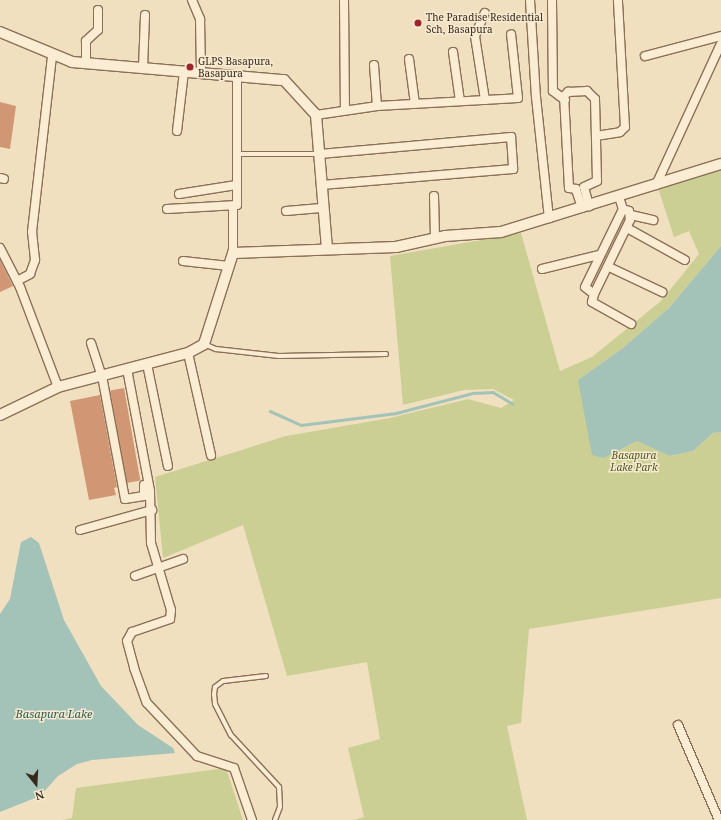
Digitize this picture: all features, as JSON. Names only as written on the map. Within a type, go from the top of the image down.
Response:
[{"type":"street","points":[[192,0],[200,19],[201,73]]},
{"type":"street","points":[[344,0],[345,110]]},
{"type":"street","points":[[530,0],[536,97],[549,218]]},
{"type":"street","points":[[552,0],[553,90],[565,100]]},
{"type":"street","points":[[596,136],[620,132],[625,127],[618,0]]},
{"type":"street","points":[[86,63],[86,40],[98,30],[98,10]]},
{"type":"street","points":[[485,13],[475,36],[485,100]]},
{"type":"street","points":[[143,68],[145,15]]},
{"type":"street","points":[[0,32],[52,56],[86,63],[284,80],[316,115],[327,249]]},
{"type":"street","points":[[316,115],[377,106],[518,98],[511,34]]},
{"type":"street","points":[[645,56],[721,36]]},
{"type":"street","points":[[656,185],[721,44]]},
{"type":"street","points":[[453,52],[460,101]]},
{"type":"street","points":[[17,281],[30,274],[36,260],[32,232],[52,56]]},
{"type":"street","points":[[409,59],[414,104]]},
{"type":"street","points":[[374,65],[377,106]]},
{"type":"street","points":[[177,131],[184,71]]},
{"type":"street","points":[[167,209],[233,206],[238,201],[236,184],[237,76]]},
{"type":"street","points":[[584,90],[591,93],[595,99],[597,181],[580,188],[569,188],[565,100],[568,92],[584,90]]},
{"type":"street","points":[[320,154],[511,137],[514,169],[322,184]]},
{"type":"street","points":[[233,253],[396,247],[435,238],[502,232],[619,197],[721,164]]},
{"type":"street","points":[[178,194],[236,184]]},
{"type":"street","points":[[580,188],[585,207]]},
{"type":"street","points":[[434,196],[435,238]]},
{"type":"street","points":[[619,197],[623,209],[631,215],[653,220]]},
{"type":"street","points":[[0,416],[58,387],[188,354],[204,344],[233,253],[233,206]]},
{"type":"street","points":[[286,211],[324,208]]},
{"type":"street","points":[[594,294],[585,287],[623,209]]},
{"type":"street","points":[[631,215],[627,228],[609,267],[594,294],[592,302],[631,324]]},
{"type":"street","points":[[627,228],[685,260]]},
{"type":"street","points":[[0,248],[17,281],[58,387]]},
{"type":"street","points":[[542,269],[600,255]]},
{"type":"street","points":[[183,261],[229,266]]},
{"type":"street","points":[[609,267],[662,292]]},
{"type":"street","points":[[91,344],[102,376],[124,498],[127,500],[142,497],[145,494],[125,370]]},
{"type":"street","points":[[188,354],[211,455]]},
{"type":"street","points":[[147,364],[168,466]]},
{"type":"street","points":[[125,370],[152,510],[151,543],[171,610],[170,619],[132,632],[127,641],[147,703],[197,756],[234,768],[252,820]]},
{"type":"street","points":[[80,530],[152,510]]},
{"type":"street","points":[[135,576],[183,559]]},
{"type":"street","points":[[678,726],[719,820]]},
{"type":"lane","points":[[236,154],[320,154]]},
{"type":"lane","points":[[204,344],[216,349],[278,356],[386,354]]},
{"type":"lane","points":[[266,676],[231,679],[215,687],[214,694],[215,704],[231,735],[279,787],[280,807],[275,820]]},
{"type":"green space","name":"Basapura Lake Park","points":[[721,168],[721,246],[669,308],[623,348],[578,380],[604,458],[637,441],[671,456],[693,451],[713,433],[721,432],[721,598],[529,629],[521,723],[507,726],[527,820],[354,820],[364,817],[348,748],[380,739],[367,662],[287,676],[243,525],[163,558],[155,477],[286,436],[390,418],[468,399],[501,408],[514,400],[493,389],[464,390],[403,405],[390,256],[521,233],[560,371],[592,357],[661,301],[699,254],[689,231],[674,237],[658,188]]},
{"type":"green space","points":[[226,768],[243,820],[63,820],[72,818],[76,788]]},
{"type":"water","points":[[721,246],[721,432],[713,433],[693,451],[670,456],[637,441],[604,458],[592,455],[578,380],[623,348],[669,308]]},
{"type":"water","name":"Basapura Lake","points":[[31,537],[39,543],[64,620],[101,686],[138,725],[173,748],[175,753],[92,760],[77,764],[58,776],[40,796],[0,812],[0,614],[10,599],[21,542]]},
{"type":"building","points":[[0,102],[16,106],[10,149],[0,147]]},
{"type":"building","points":[[0,260],[13,286],[0,292]]},
{"type":"building","points":[[124,388],[140,481],[127,483],[110,390]]},
{"type":"building","points":[[100,395],[117,487],[114,488],[116,495],[89,500],[70,401]]},
{"type":"waterway","points":[[270,411],[301,425],[396,413],[473,393],[493,392],[513,404]]},
{"type":"place","name":"The Paradise Residential Sch, Basapura","points":[[418,23]]},
{"type":"place","name":"GLPS Basapura, Basapura","points":[[190,67]]}]
